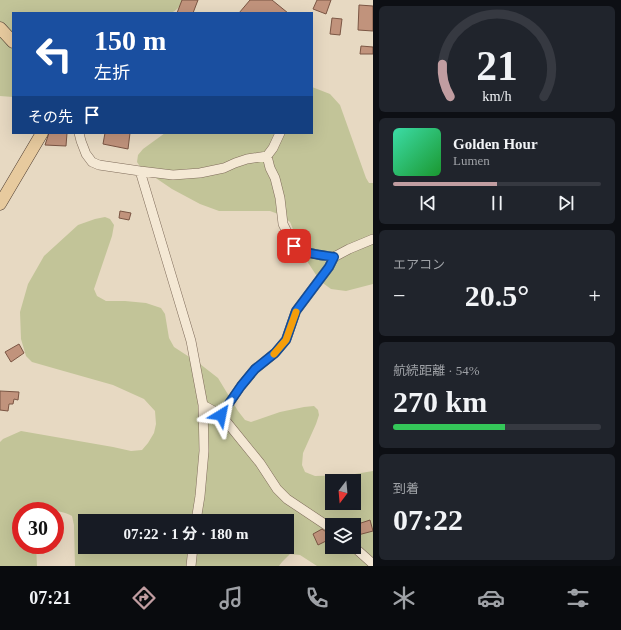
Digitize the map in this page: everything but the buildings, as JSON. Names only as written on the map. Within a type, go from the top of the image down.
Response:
[{"type":"main road","points":[[0,28],[12,41]]},
{"type":"main road","points":[[0,204],[41,134]]},
{"type":"street","points":[[79,134],[86,154],[92,162],[99,165],[172,175],[200,173],[224,168],[247,159],[267,156],[273,148],[280,134]]},
{"type":"street","points":[[267,156],[280,198],[283,224],[294,246],[299,250],[334,257],[373,240]]},
{"type":"street","points":[[140,171],[191,341],[203,405],[204,451],[197,514]]},
{"type":"street","points":[[221,415],[255,369],[275,353],[286,340],[296,311],[329,267],[334,257]]},
{"type":"street","points":[[203,405],[221,415],[260,463],[277,489],[287,499],[325,524]]},
{"type":"street","points":[[361,553],[373,564]]},
{"type":"street","points":[[191,566],[192,554]]},
{"type":"green space","points":[[0,0],[183,0],[178,8],[173,12],[12,12],[12,97],[0,96]]},
{"type":"green space","points":[[313,87],[330,94],[340,105],[366,178],[369,183],[373,183],[373,284],[346,291],[331,289],[320,281],[305,258],[290,222],[281,215],[270,211],[219,211],[200,204],[172,189],[141,168],[137,162],[138,155],[143,149],[164,134],[313,134]]},
{"type":"green space","points":[[105,217],[110,219],[114,225],[112,236],[94,289],[97,296],[106,301],[146,303],[161,308],[165,314],[169,338],[174,347],[218,378],[245,420],[251,422],[280,412],[304,407],[314,406],[318,410],[319,415],[316,424],[303,453],[302,465],[305,472],[315,476],[325,476],[325,510],[361,510],[361,474],[355,474],[373,471],[373,566],[317,566],[300,555],[290,554],[279,566],[75,566],[74,525],[72,516],[64,512],[64,502],[12,502],[12,554],[36,554],[37,566],[0,566],[0,442],[3,439],[21,431],[131,451],[142,450],[154,433],[156,424],[155,411],[144,399],[113,385],[32,362],[26,356],[21,339],[20,312],[28,284],[44,256],[78,225]]},
{"type":"slow traffic","points":[[274,354],[286,340],[296,312]]},
{"type":"route","points":[[221,415],[255,369],[275,353],[286,340],[296,311],[329,267],[334,257],[299,250],[294,246]]}]
